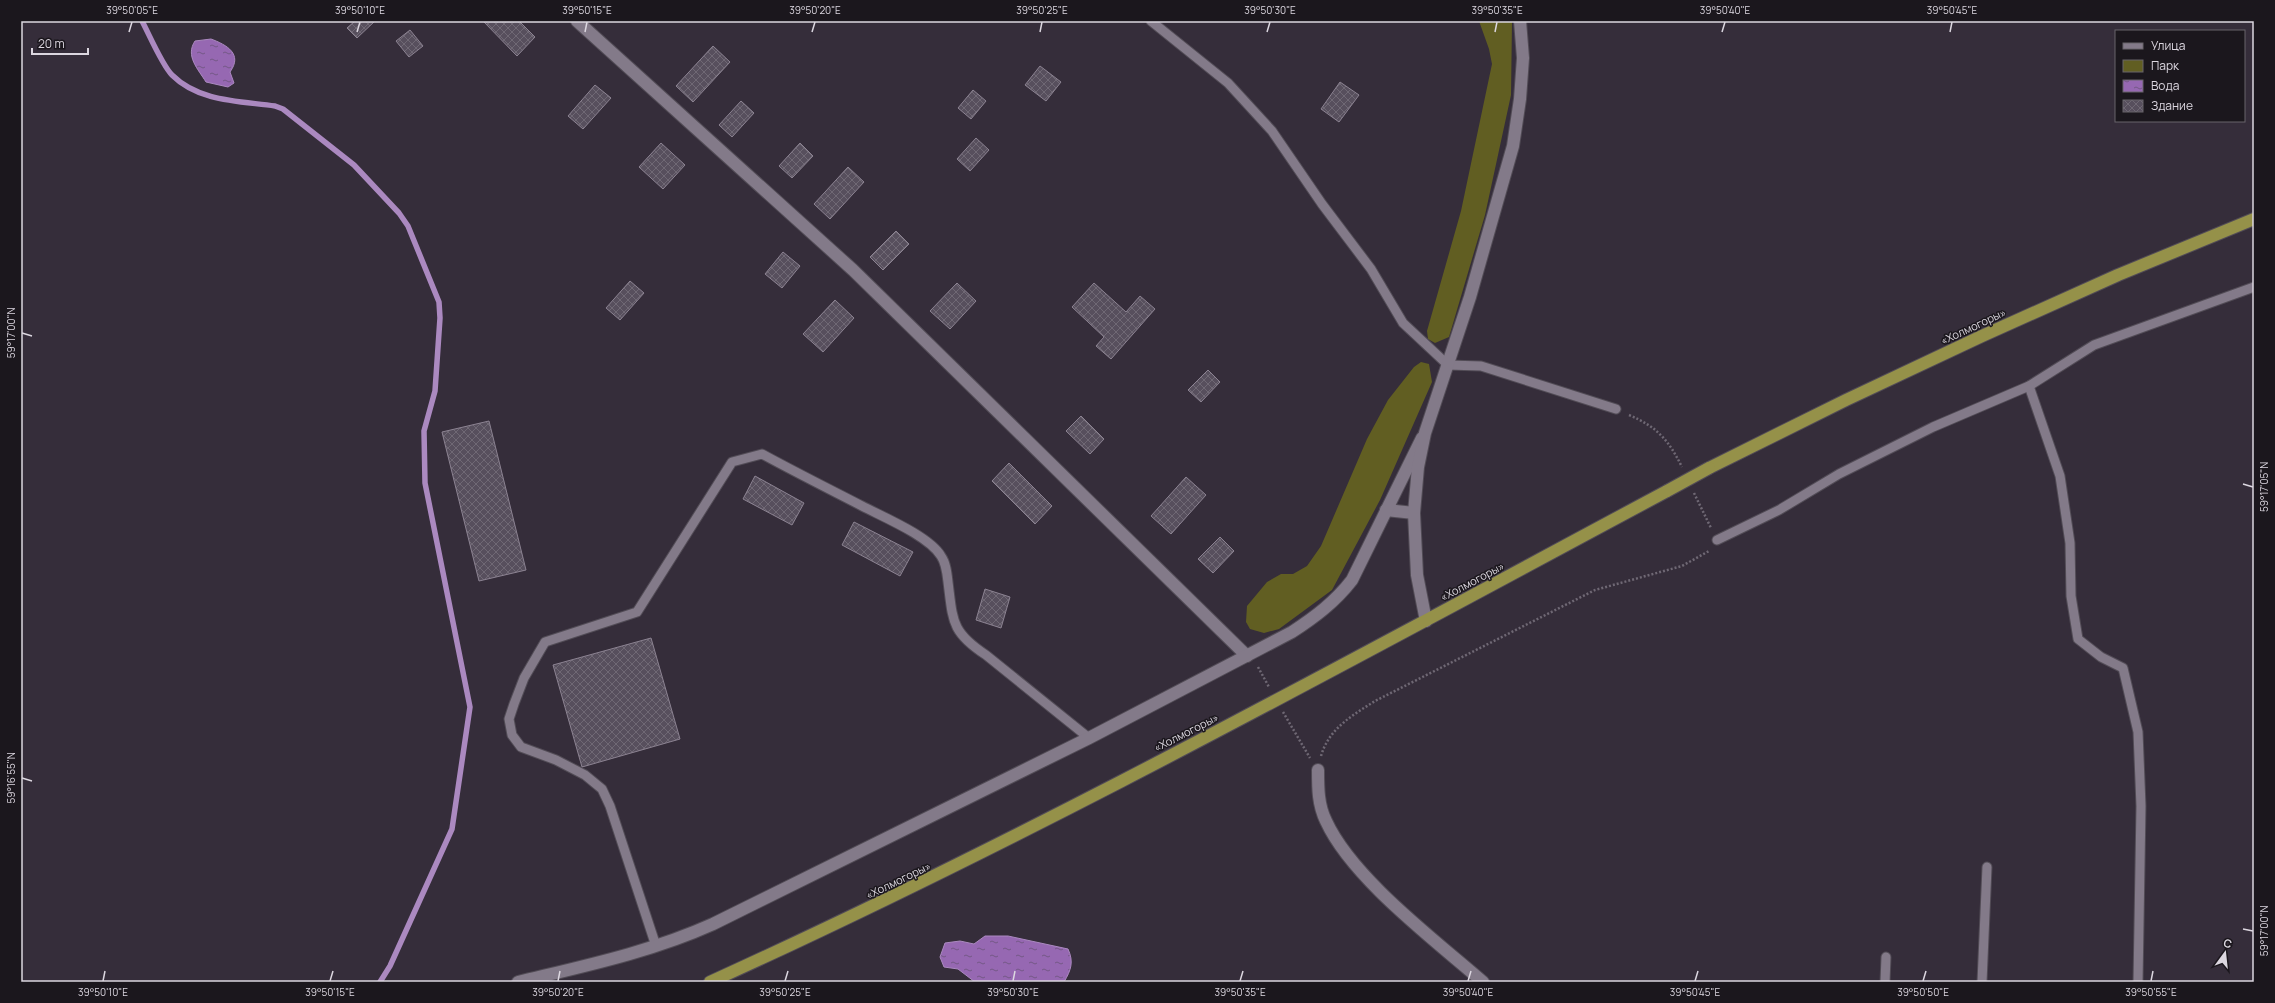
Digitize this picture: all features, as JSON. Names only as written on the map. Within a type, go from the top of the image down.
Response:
[{"type":"highway","name":"«Холмогоры»","points":[[710,982],[834,926],[938,875],[1426,621],[1709,468],[1846,400],[1982,336],[2118,275],[2254,219]]},
{"type":"street","points":[[577,21],[854,270],[1247,656]]},
{"type":"street","points":[[518,982],[609,960],[656,946],[713,924],[1089,738],[1247,656],[1292,632],[1316,616],[1338,598],[1358,568],[1425,433],[1470,297],[1513,146],[1520,99],[1523,58],[1520,21]]},
{"type":"street","points":[[1425,433],[1417,480],[1414,513],[1417,575],[1426,621]]},
{"type":"street","points":[[1386,510],[1414,513]]},
{"type":"street","points":[[1318,770],[1318,795],[1326,821],[1343,849],[1378,890],[1483,982]]},
{"type":"lane","points":[[1151,21],[1228,83],[1272,131],[1322,204],[1371,269],[1403,323],[1448,365],[1482,366],[1616,409]]},
{"type":"lane","points":[[1717,540],[1779,510],[1839,474],[1926,430],[2029,386],[2094,345],[2254,287]]},
{"type":"lane","points":[[2029,386],[2060,476],[2070,543],[2070,596],[2078,639],[2101,657],[2123,668],[2138,732],[2141,806],[2138,982]]},
{"type":"lane","points":[[656,946],[610,806],[602,789],[585,775],[568,766],[521,748],[512,735],[509,719],[524,678],[545,642],[637,612],[732,462],[762,454],[902,526],[933,546],[941,556],[947,572],[952,617],[958,632],[969,643],[1089,738]]},
{"type":"lane","points":[[1982,982],[1987,867]]},
{"type":"lane","points":[[1885,982],[1886,957]]},
{"type":"path","points":[[1318,770],[1322,752],[1330,736],[1345,720],[1375,701],[1595,590],[1682,566]]},
{"type":"green space","points":[[1479,21],[1512,21],[1511,95],[1485,215],[1449,337],[1435,343],[1428,339],[1427,331],[1461,211],[1492,64],[1489,49]]},
{"type":"green space","points":[[1421,362],[1429,364],[1432,382],[1380,500],[1332,590],[1279,629],[1264,633],[1250,629],[1246,622],[1247,606],[1267,582],[1281,574],[1293,574],[1307,566],[1321,546],[1367,439],[1388,400],[1414,367]]},
{"type":"water","points":[[211,39],[223,44],[234,55],[234,66],[230,72],[234,83],[228,87],[206,82],[196,67],[192,57],[191,52],[195,41]]},
{"type":"water","points":[[985,936],[1008,936],[1068,949],[1071,958],[1071,966],[1064,982],[975,982],[958,969],[944,967],[940,957],[945,943],[960,941],[974,944]]},
{"type":"building","points":[[355,21],[375,21],[357,38],[347,28]]},
{"type":"building","points":[[483,21],[519,21],[535,37],[517,56]]},
{"type":"building","points":[[410,30],[423,46],[409,57],[396,41]]},
{"type":"building","points":[[713,46],[730,62],[693,102],[676,86]]},
{"type":"building","points":[[1040,66],[1061,82],[1046,101],[1025,85]]},
{"type":"building","points":[[1340,82],[1359,95],[1339,122],[1321,109]]},
{"type":"building","points":[[595,85],[611,98],[583,129],[568,116]]},
{"type":"building","points":[[973,90],[986,101],[971,119],[958,108]]},
{"type":"building","points":[[741,101],[754,113],[732,137],[719,125]]},
{"type":"building","points":[[976,138],[989,150],[970,171],[957,159]]},
{"type":"building","points":[[661,143],[685,165],[663,189],[639,167]]},
{"type":"building","points":[[800,143],[813,156],[792,178],[779,166]]},
{"type":"building","points":[[848,167],[864,182],[830,219],[814,204]]},
{"type":"building","points":[[896,231],[909,244],[883,270],[870,257]]},
{"type":"building","points":[[783,252],[800,266],[782,288],[765,274]]},
{"type":"building","points":[[630,281],[644,293],[620,320],[606,308]]},
{"type":"building","points":[[957,283],[976,301],[950,329],[930,311]]},
{"type":"building","points":[[1094,283],[1126,312],[1140,296],[1155,309],[1111,359],[1096,346],[1104,337],[1072,307]]},
{"type":"building","points":[[835,300],[854,318],[823,352],[803,334]]},
{"type":"building","points":[[1208,370],[1220,382],[1201,402],[1188,390]]},
{"type":"building","points":[[1081,416],[1104,439],[1090,454],[1066,431]]},
{"type":"building","points":[[489,421],[526,570],[479,581],[442,432]]},
{"type":"building","points":[[1009,463],[1052,506],[1035,524],[992,481]]},
{"type":"building","points":[[755,476],[804,503],[792,525],[743,499]]},
{"type":"building","points":[[1186,477],[1206,495],[1171,534],[1151,516]]},
{"type":"building","points":[[854,522],[913,552],[900,576],[842,545]]},
{"type":"building","points":[[1220,537],[1234,551],[1213,573],[1198,559]]},
{"type":"building","points":[[985,589],[1010,597],[1001,628],[976,620]]},
{"type":"building","points":[[651,638],[680,739],[582,767],[553,665]]},
{"type":"waterway","points":[[142,21],[164,64],[172,75],[183,84],[195,91],[220,99],[275,106],[283,109],[354,165],[399,213],[408,226],[439,302],[440,318],[435,391],[424,431],[425,483],[470,707],[452,829],[390,966],[380,982]]}]
